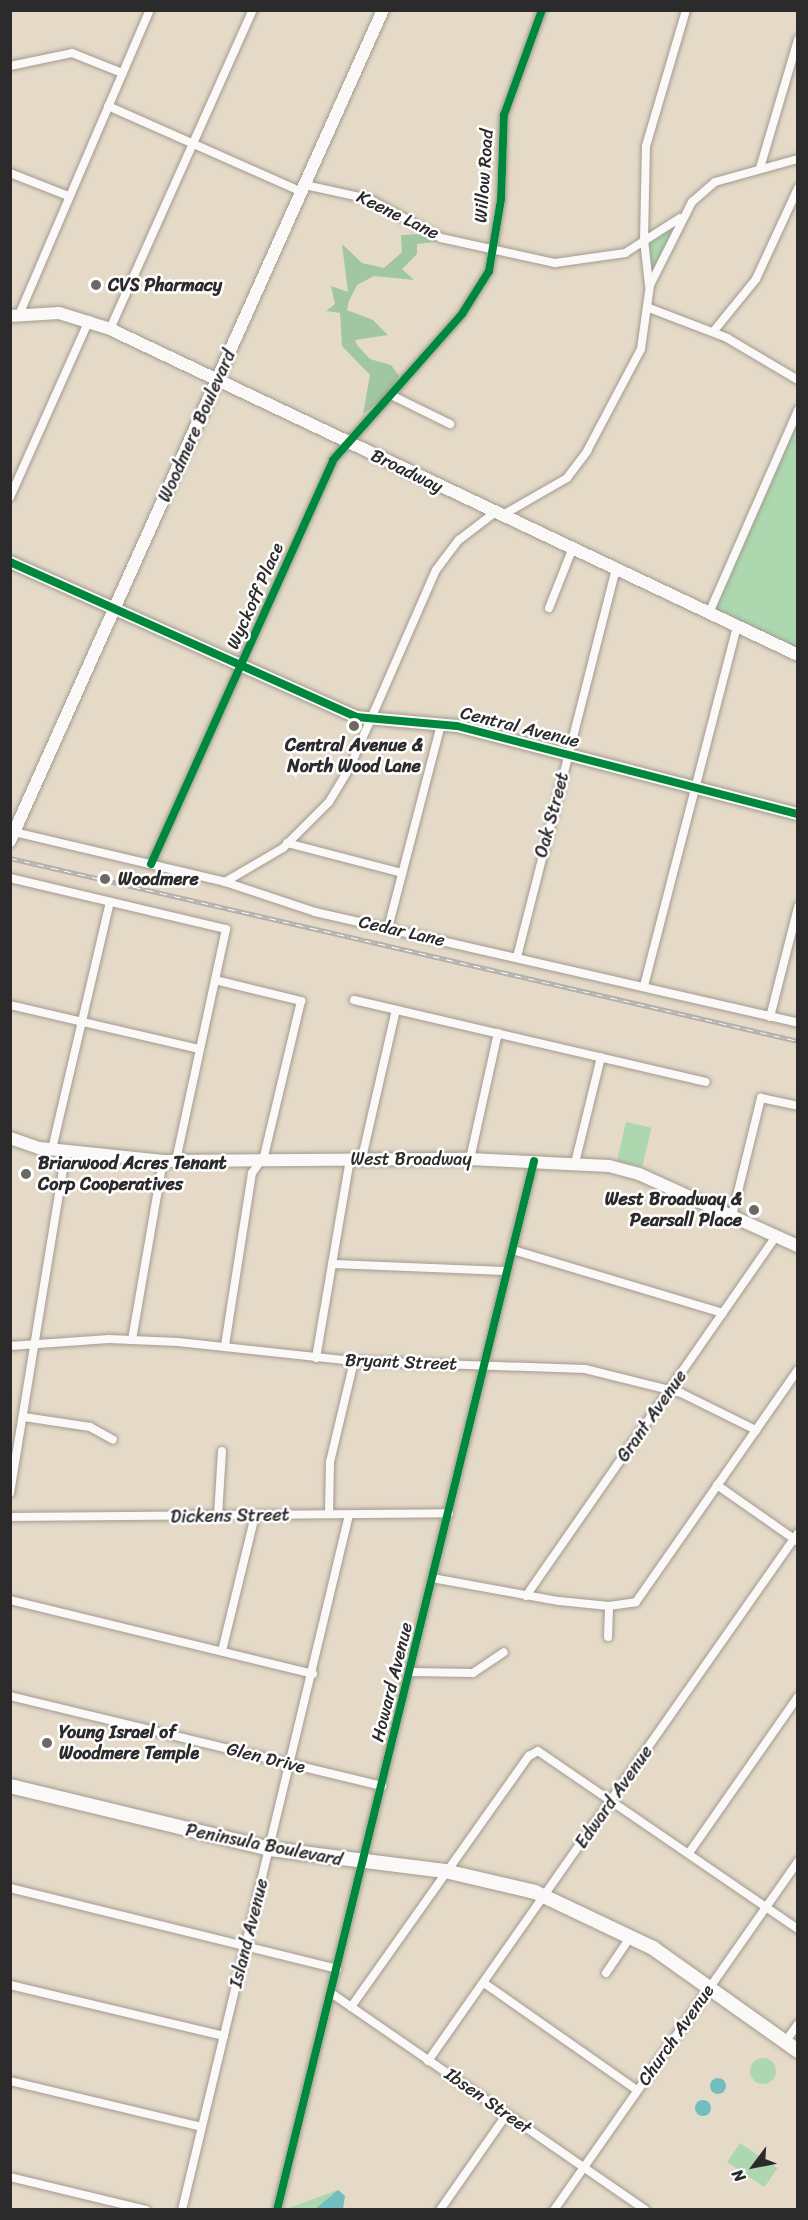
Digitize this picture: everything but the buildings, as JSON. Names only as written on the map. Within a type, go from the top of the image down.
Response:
[{"type":"main road","name":"Peninsula Boulevard","points":[[10,1786],[270,1849],[362,1863],[445,1871],[547,1896],[631,1935],[798,2051]]},
{"type":"street","points":[[15,315],[150,10]]},
{"type":"street","points":[[110,329],[253,10]]},
{"type":"street","name":"Woodmere Boulevard","points":[[12,834],[116,609],[383,10]]},
{"type":"street","name":"Willow Road","points":[[348,442],[391,395],[480,288],[492,250],[501,200],[504,115],[542,10]]},
{"type":"street","points":[[225,882],[287,843],[339,789],[436,570],[459,540],[497,514],[553,488],[577,466],[641,349],[649,308],[650,285],[644,244],[646,146],[686,10]]},
{"type":"street","points":[[760,168],[798,40]]},
{"type":"street","points":[[10,66],[72,53],[122,73]]},
{"type":"street","name":"Keene Lane","points":[[108,106],[193,144],[304,189],[350,191],[441,238],[527,261],[574,263],[644,244],[715,182],[798,159]]},
{"type":"street","points":[[10,173],[68,196]]},
{"type":"street","points":[[713,332],[756,279],[798,188]]},
{"type":"street","points":[[650,285],[687,208]]},
{"type":"street","points":[[649,308],[713,332],[798,380]]},
{"type":"street","name":"Broadway","points":[[15,315],[59,313],[89,320],[110,329],[572,550],[798,655]]},
{"type":"street","points":[[10,497],[89,320]]},
{"type":"street","points":[[391,395],[450,424]]},
{"type":"street","points":[[709,613],[798,410]]},
{"type":"street","name":"Wyckoff Place","points":[[151,864],[333,460],[348,442]]},
{"type":"street","points":[[549,608],[572,550]]},
{"type":"street","name":"Central Avenue","points":[[10,562],[338,710],[369,718],[441,725],[568,754],[798,814]]},
{"type":"street","name":"Oak Street","points":[[517,957],[616,569]]},
{"type":"street","points":[[644,986],[737,627]]},
{"type":"street","points":[[387,927],[441,725]]},
{"type":"street","name":"Cedar Lane","points":[[12,834],[225,882],[255,896],[798,1023]]},
{"type":"street","points":[[287,843],[402,873]]},
{"type":"street","points":[[10,878],[226,929],[176,1161]]},
{"type":"street","points":[[52,1149],[110,902]]},
{"type":"street","points":[[770,1017],[798,907]]},
{"type":"street","points":[[215,980],[301,1001],[272,1127],[252,1173],[225,1346]]},
{"type":"street","points":[[354,1000],[706,1082]]},
{"type":"street","points":[[10,1005],[199,1048]]},
{"type":"street","points":[[316,1358],[332,1264],[356,1159],[396,1010]]},
{"type":"street","points":[[470,1159],[498,1033]]},
{"type":"street","points":[[575,1163],[601,1057]]},
{"type":"street","points":[[732,1216],[761,1098],[798,1106]]},
{"type":"street","name":"West Broadway","points":[[10,1138],[52,1149],[163,1161],[470,1159],[575,1163],[639,1174],[798,1246]]},
{"type":"street","points":[[10,1493],[66,1151]]},
{"type":"street","points":[[132,1340],[163,1161]]},
{"type":"street","name":"Howard Avenue","points":[[277,2210],[534,1161]]},
{"type":"street","name":"Grant Avenue","points":[[526,1596],[776,1236]]},
{"type":"street","points":[[513,1250],[723,1313]]},
{"type":"street","points":[[332,1264],[507,1271]]},
{"type":"street","name":"Bryant Street","points":[[10,1346],[132,1340],[225,1346],[354,1361],[485,1363],[585,1369],[669,1391],[756,1430]]},
{"type":"street","points":[[329,1514],[330,1462],[354,1361]]},
{"type":"street","points":[[432,1578],[526,1596],[609,1606],[636,1602],[798,1370]]},
{"type":"street","points":[[24,1417],[90,1427],[113,1440]]},
{"type":"street","points":[[218,1516],[222,1452]]},
{"type":"street","points":[[717,1485],[796,1538]]},
{"type":"street","name":"Dickens Street","points":[[10,1517],[448,1513]]},
{"type":"street","name":"Island Avenue","points":[[182,2210],[313,1674],[349,1515]]},
{"type":"street","points":[[222,1651],[255,1516]]},
{"type":"street","name":"Edward Avenue","points":[[429,2061],[547,1896],[796,1538]]},
{"type":"street","points":[[10,1600],[313,1674]]},
{"type":"street","points":[[608,1637],[609,1606]]},
{"type":"street","points":[[410,1672],[473,1673],[504,1652]]},
{"type":"street","name":"Glen Drive","points":[[10,1696],[382,1786]]},
{"type":"street","points":[[689,1853],[798,1697]]},
{"type":"street","points":[[351,2007],[445,1871],[529,1756],[538,1750],[798,1929]]},
{"type":"street","name":"Church Avenue","points":[[554,2210],[798,1861]]},
{"type":"street","points":[[10,1888],[337,1969]]},
{"type":"street","points":[[606,1973],[631,1935]]},
{"type":"street","points":[[484,1983],[637,2090]]},
{"type":"street","points":[[10,1984],[224,2036]]},
{"type":"street","name":"Ibsen Street","points":[[331,1993],[645,2210]]},
{"type":"street","points":[[785,2042],[798,2024]]},
{"type":"street","points":[[10,2081],[201,2127]]},
{"type":"street","points":[[440,2210],[507,2114]]},
{"type":"street","points":[[10,2177],[146,2210]]},
{"type":"green space","points":[[678,224],[650,280],[646,246]]},
{"type":"green space","points":[[425,234],[437,242],[417,244],[417,254],[402,269],[414,280],[374,276],[357,285],[349,301],[347,310],[373,320],[388,335],[355,340],[357,345],[370,359],[391,365],[399,376],[389,394],[363,414],[370,375],[342,346],[340,313],[326,311],[335,304],[331,286],[348,292],[342,244],[362,263],[384,268],[402,252],[401,235]]},
{"type":"green space","points":[[797,415],[797,648],[715,609]]},
{"type":"green space","points":[[626,1122],[651,1128],[642,1167],[617,1161]]},
{"type":"green space","points":[[763,2058],[772,2062],[776,2071],[772,2080],[763,2084],[754,2080],[750,2071],[754,2062]]},
{"type":"green space","points":[[740,2143],[777,2168],[764,2187],[727,2162]]},
{"type":"green space","points":[[338,2190],[315,2209],[283,2210]]},
{"type":"water","points":[[715,2078],[721,2078],[726,2086],[724,2092],[715,2094],[710,2089],[710,2083]]},
{"type":"water","points":[[700,2100],[706,2100],[711,2108],[709,2114],[700,2116],[695,2111],[695,2105]]},
{"type":"water","points":[[338,2190],[345,2196],[343,2209],[315,2209]]},
{"type":"railway","points":[[10,858],[798,1041]]},
{"type":"cycle path","points":[[151,864],[333,460],[462,314],[489,271],[501,199],[504,115],[542,10]]},
{"type":"cycle path","points":[[10,562],[356,717],[457,726],[798,814]]},
{"type":"cycle path","points":[[277,2210],[534,1161]]},
{"type":"place","name":"CVS Pharmacy","points":[[96,285]]},
{"type":"place","name":"Central Avenue & North Wood Lane","points":[[354,726]]},
{"type":"place","name":"Woodmere","points":[[105,879]]},
{"type":"place","name":"Briarwood Acres Tenant Corp Cooperatives","points":[[26,1174]]},
{"type":"place","name":"West Broadway & Pearsall Place","points":[[754,1210]]},
{"type":"place","name":"Young Israel of Woodmere Temple","points":[[47,1743]]}]
